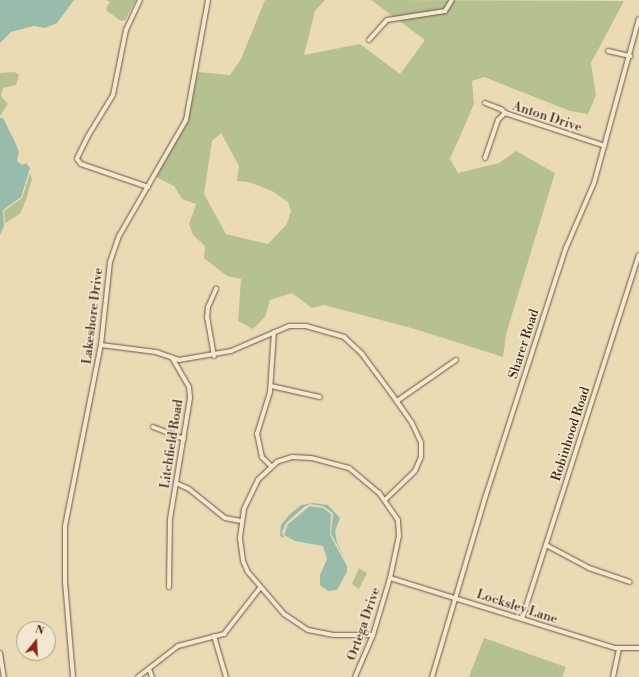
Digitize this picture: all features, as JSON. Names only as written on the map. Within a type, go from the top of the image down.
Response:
[{"type":"street","points":[[140,0],[127,26],[113,95],[88,136],[77,159],[81,164],[148,187]]},
{"type":"street","name":"Lakeshore Drive","points":[[73,677],[65,581],[65,526],[101,345],[112,253],[119,236],[186,120],[208,0]]},
{"type":"street","points":[[369,40],[387,20],[440,12],[445,10],[452,0]]},
{"type":"street","name":"Sharer Road","points":[[432,677],[455,598],[564,256],[594,183],[639,19]]},
{"type":"street","points":[[608,51],[630,56]]},
{"type":"street","name":"Anton Drive","points":[[486,103],[501,109],[504,113],[605,146]]},
{"type":"street","points":[[485,158],[498,120],[504,113]]},
{"type":"street","name":"Robinhood Road","points":[[522,619],[639,256]]},
{"type":"street","points":[[214,356],[207,318],[216,289]]},
{"type":"street","points":[[101,345],[156,352],[179,360],[214,356],[237,349],[274,332],[296,325],[344,337],[362,354],[397,401],[419,437],[421,457],[412,476],[385,500]]},
{"type":"street","points":[[274,332],[271,386],[257,434],[262,457],[271,466],[250,493],[241,521],[243,561],[260,588],[284,614],[308,630],[334,635],[373,635]]},
{"type":"street","name":"Litchfield Road","points":[[169,587],[170,519],[184,439],[190,390],[171,358]]},
{"type":"street","points":[[397,401],[456,360]]},
{"type":"street","points":[[271,386],[320,397]]},
{"type":"street","points":[[152,427],[184,439]]},
{"type":"street","name":"Ortega Drive","points":[[271,466],[292,457],[340,464],[362,476],[385,500],[397,516],[400,530],[390,578],[373,635],[355,677]]},
{"type":"street","points":[[176,483],[189,490],[225,518],[241,521]]},
{"type":"street","points":[[546,545],[590,568],[630,582]]},
{"type":"street","name":"Locksley Lane","points":[[390,578],[619,649],[639,648]]},
{"type":"street","points":[[138,677],[178,646],[214,636],[228,630],[260,588]]},
{"type":"street","points":[[214,636],[226,677]]},
{"type":"street","points":[[613,677],[619,649]]},
{"type":"street","points":[[0,653],[4,677]]},
{"type":"street","points":[[149,669],[152,677]]},
{"type":"green space","points":[[106,0],[136,0],[125,20],[121,21],[107,11],[106,8],[110,2]]},
{"type":"green space","points":[[265,0],[325,0],[315,11],[304,55],[360,44],[400,74],[425,40],[371,0],[624,1],[591,63],[596,95],[588,114],[570,111],[484,77],[472,81],[474,104],[450,159],[458,173],[499,163],[516,151],[555,173],[506,334],[503,357],[415,329],[324,305],[312,308],[292,293],[270,300],[265,317],[253,329],[238,321],[241,279],[227,276],[204,258],[205,246],[193,235],[189,224],[196,204],[182,199],[174,186],[156,177],[188,121],[198,72],[230,75],[241,59]],"holes":[[[221,133],[239,166],[237,181],[249,182],[272,191],[288,202],[291,211],[287,224],[268,244],[226,234],[204,194],[212,141]]]},
{"type":"green space","points":[[15,72],[19,75],[16,85],[3,88],[1,96],[8,104],[0,116],[0,73]]},
{"type":"green space","points":[[30,173],[32,179],[20,214],[5,223],[4,211],[22,198]]},
{"type":"green space","points":[[359,568],[367,573],[359,589],[352,584]]},
{"type":"green space","points":[[484,638],[566,667],[562,677],[469,677]]},
{"type":"shaded area","points":[[0,0],[74,0],[57,23],[45,28],[34,26],[11,32],[0,43]]},
{"type":"shaded area","points":[[0,118],[3,118],[19,152],[17,161],[22,165],[26,163],[30,168],[21,197],[3,210],[4,226],[0,235]]},
{"type":"shaded area","points":[[314,503],[328,505],[340,518],[335,531],[337,543],[346,561],[331,534],[333,513],[323,506],[310,504],[304,507],[286,523],[282,532],[284,538],[280,536],[281,525],[289,515],[301,505]]},
{"type":"shaded area","points":[[310,506],[323,508],[331,514],[330,535],[347,566],[347,572],[337,590],[328,591],[320,585],[320,575],[327,559],[323,546],[295,541],[284,535],[288,524]]}]
